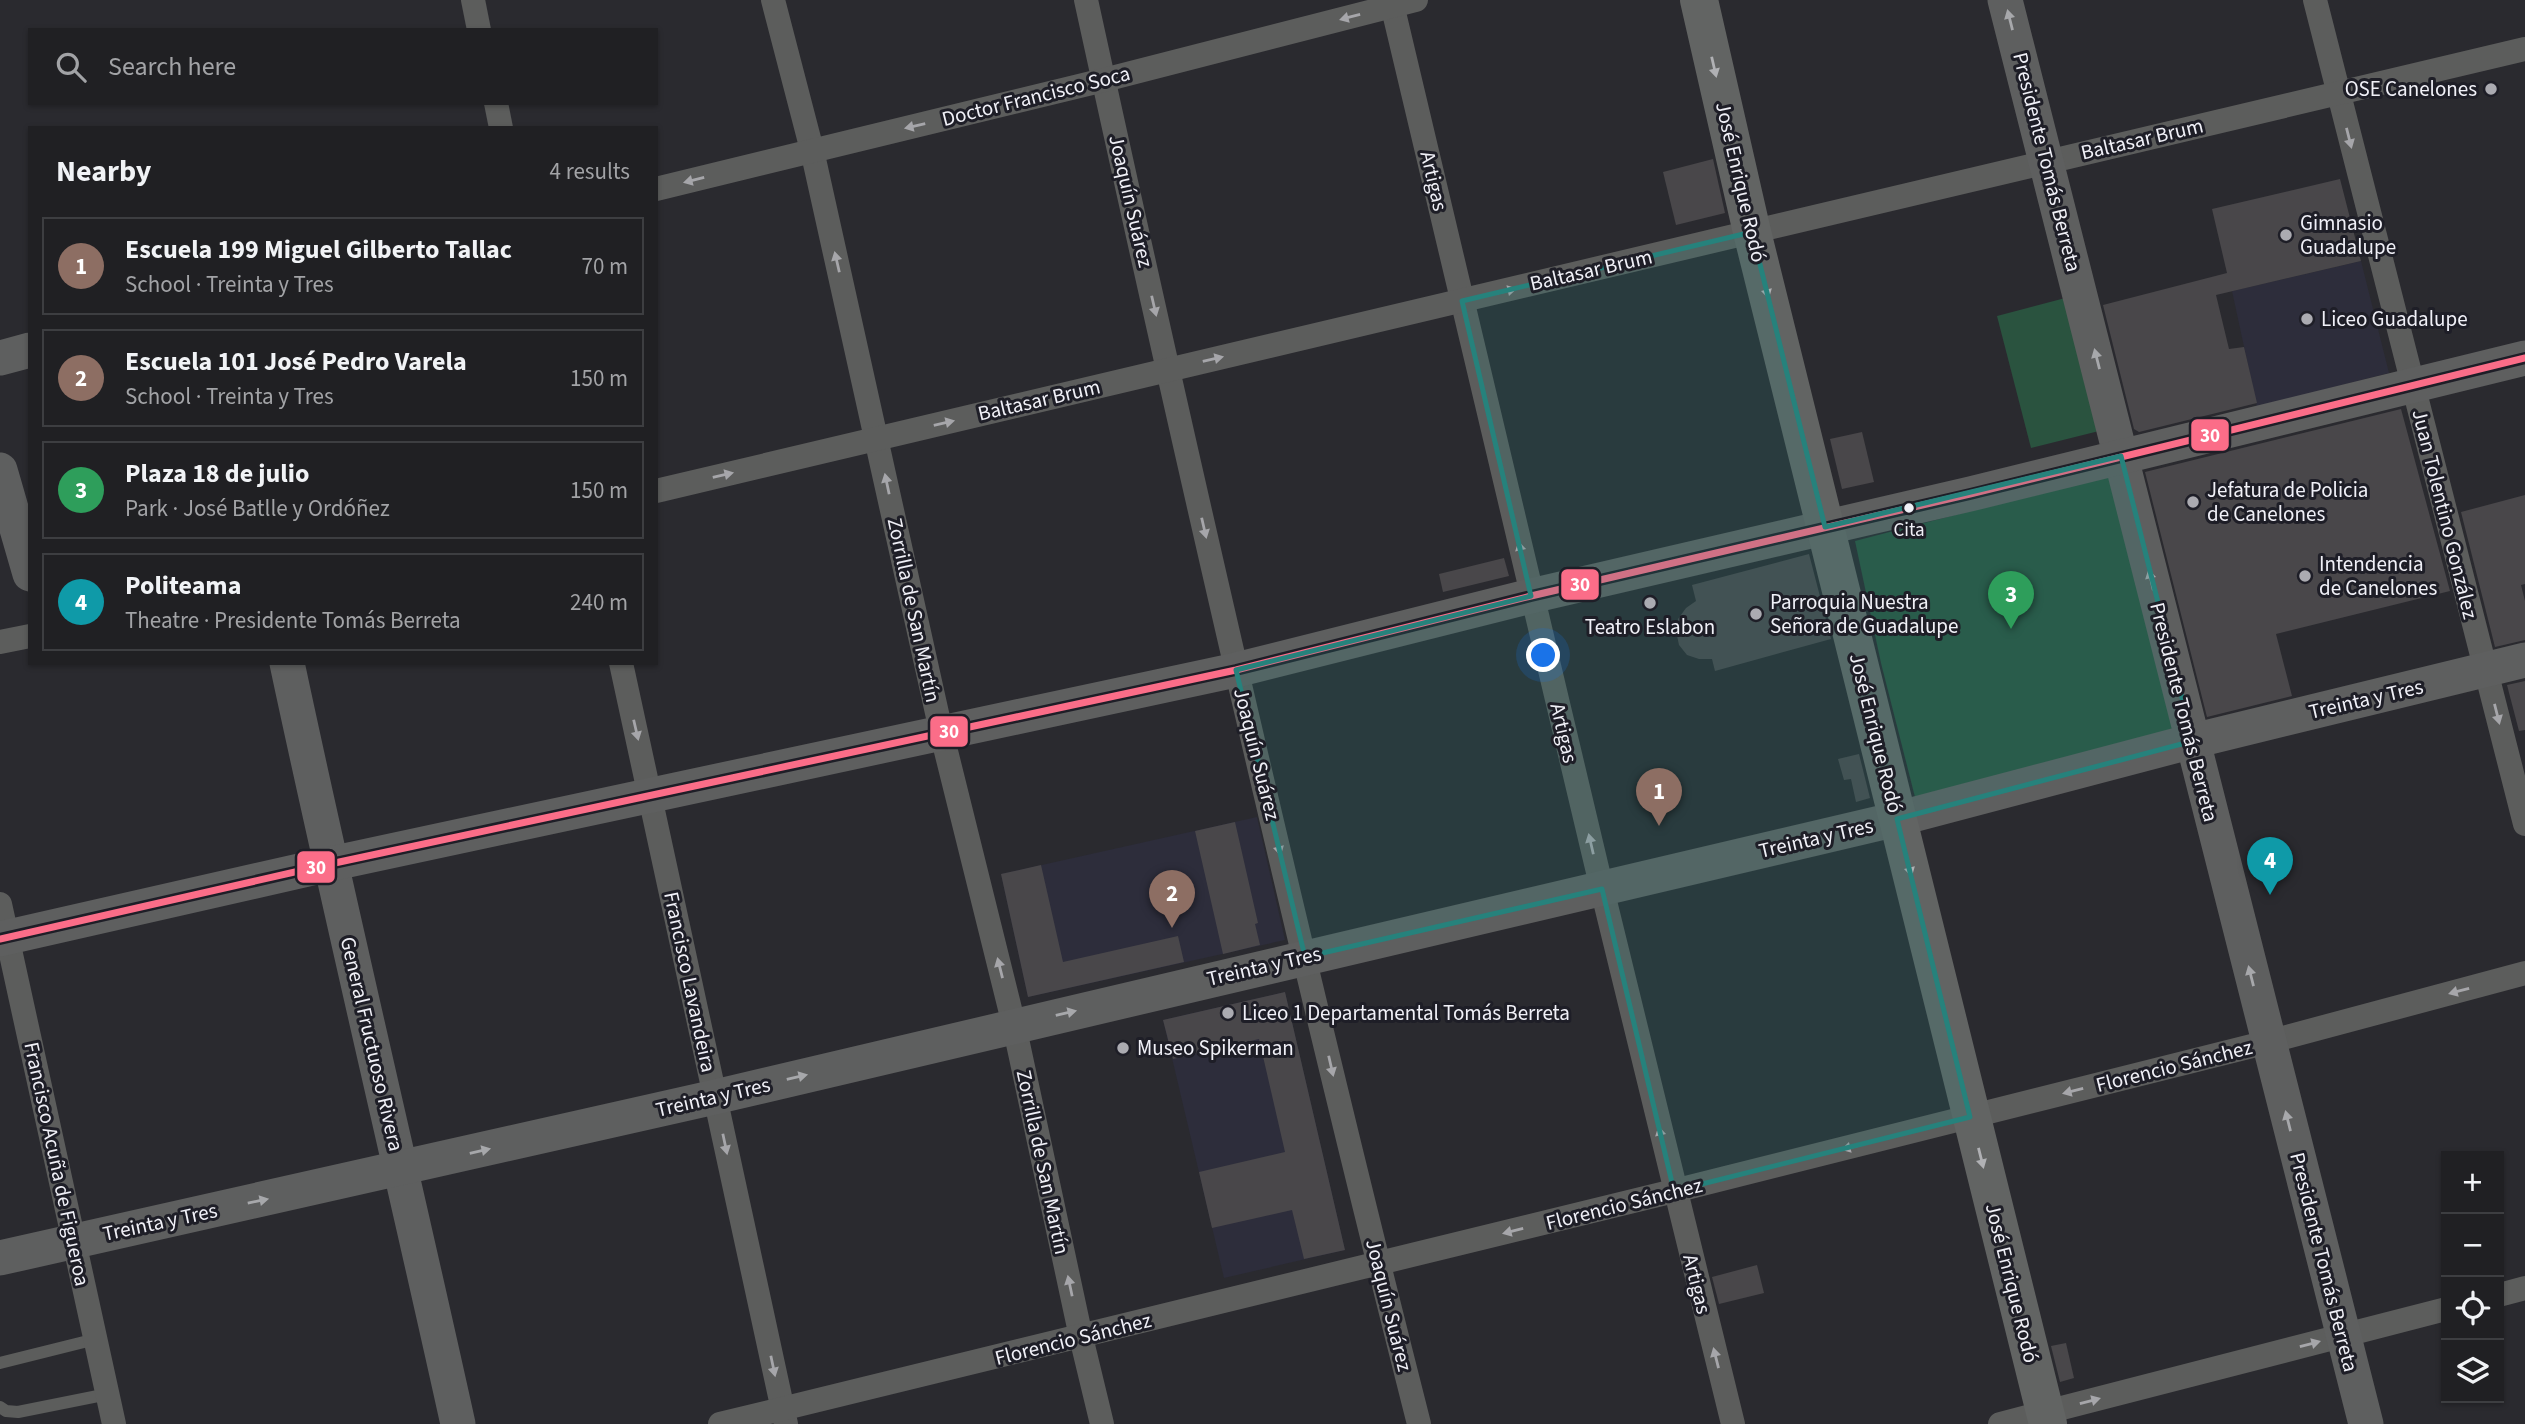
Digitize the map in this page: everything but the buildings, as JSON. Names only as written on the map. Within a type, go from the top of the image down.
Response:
[{"type":"highway","name":"José Enrique Rodó","points":[[1699,0],[1752,232],[2047,1418]]},
{"type":"street","points":[[472,0],[479,28]]},
{"type":"street","name":"Zorrilla de San Martín","points":[[774,0],[813,150],[941,731],[1014,1025],[1102,1424]]},
{"type":"street","name":"Joaquín Suárez","points":[[1086,0],[1236,670],[1378,1265],[1419,1424]]},
{"type":"street","name":"Presidente Tomás Berreta","points":[[2005,0],[2365,1424]]},
{"type":"street","name":"Juan Tolentino González","points":[[2315,0],[2525,824]]},
{"type":"street","name":"Doctor Francisco Soca","points":[[658,189],[1104,80],[1400,2]]},
{"type":"street","name":"Artigas","points":[[1400,2],[1462,301],[1732,1424]]},
{"type":"street","name":"Baltasar Brum","points":[[658,491],[2525,49]]},
{"type":"street","points":[[496,105],[501,126]]},
{"type":"street","points":[[0,358],[28,351]]},
{"type":"street","points":[[2,927],[330,864],[941,731],[1236,670],[1531,596],[1970,494],[2525,358]]},
{"type":"street","points":[[0,470],[28,567]]},
{"type":"street","points":[[0,642],[28,636]]},
{"type":"street","name":"Treinta y Tres","points":[[0,1258],[715,1097],[1602,889],[1897,819],[2193,741],[2525,660]]},
{"type":"street","name":"General Fructuoso Rivera","points":[[287,665],[458,1424]]},
{"type":"street","name":"Francisco Lavandeira","points":[[621,665],[784,1417]]},
{"type":"street","name":"Francisco Acuña de Figueroa","points":[[2,927],[114,1424]]},
{"type":"street","name":"Florencio Sánchez","points":[[720,1424],[784,1417],[1081,1337],[1970,1117],[2525,974]]},
{"type":"street","points":[[2504,1294],[2525,1288]]},
{"type":"street","points":[[2000,1424],[2047,1418],[2441,1309]]},
{"type":"lane","points":[[0,1363],[96,1339]]},
{"type":"lane","points":[[0,1407],[6,1411],[18,1412],[108,1394]]},
{"type":"highlighted area","points":[[1752,232],[1825,527],[2121,456],[2193,741],[1897,819],[1970,1117],[1674,1191],[1602,889],[1305,957],[1236,670],[1531,596],[1462,301]]},
{"type":"shaded area","name":"Liceo Guadalupe","points":[[2361,261],[2389,373],[2257,407],[2232,291]]},
{"type":"shaded area","points":[[1257,817],[1285,940],[1028,997],[1001,874]]},
{"type":"shaded area","points":[[1285,992],[1345,1250],[1224,1278],[1163,1020]]},
{"type":"green space","points":[[2069,297],[2103,430],[2031,448],[1997,316]]},
{"type":"green space","points":[[2109,475],[2176,732],[1916,801],[1881,663],[1855,541]]},
{"type":"transit line","name":"30","points":[[0,939],[330,864],[1236,670],[1531,596],[1970,494],[2525,358]]},
{"type":"place","name":"OSE Canelones","points":[[2491,89]]},
{"type":"place","name":"Gimnasio Guadalupe","points":[[2286,235]]},
{"type":"place","name":"Liceo Guadalupe","points":[[2307,319]]},
{"type":"place","name":"Jefatura de Policia de Canelones","points":[[2193,502]]},
{"type":"place","name":"Cita","points":[[1909,508]]},
{"type":"place","name":"Intendencia de Canelones","points":[[2305,576]]},
{"type":"place","name":"Teatro Eslabon","points":[[1650,603]]},
{"type":"place","name":"Parroquia Nuestra Señora de Guadalupe","points":[[1756,614]]},
{"type":"place","name":"Plaza 18 de julio","points":[[2011,629]]},
{"type":"place","name":"Escuela 199 Miguel Gilberto Tallac","points":[[1659,826]]},
{"type":"place","name":"Politeama","points":[[2270,895]]},
{"type":"place","name":"Escuela 101 José Pedro Varela","points":[[1172,928]]},
{"type":"place","name":"Liceo 1 Departamental Tomás Berreta","points":[[1228,1013]]},
{"type":"place","name":"Museo Spikerman","points":[[1123,1048]]}]
